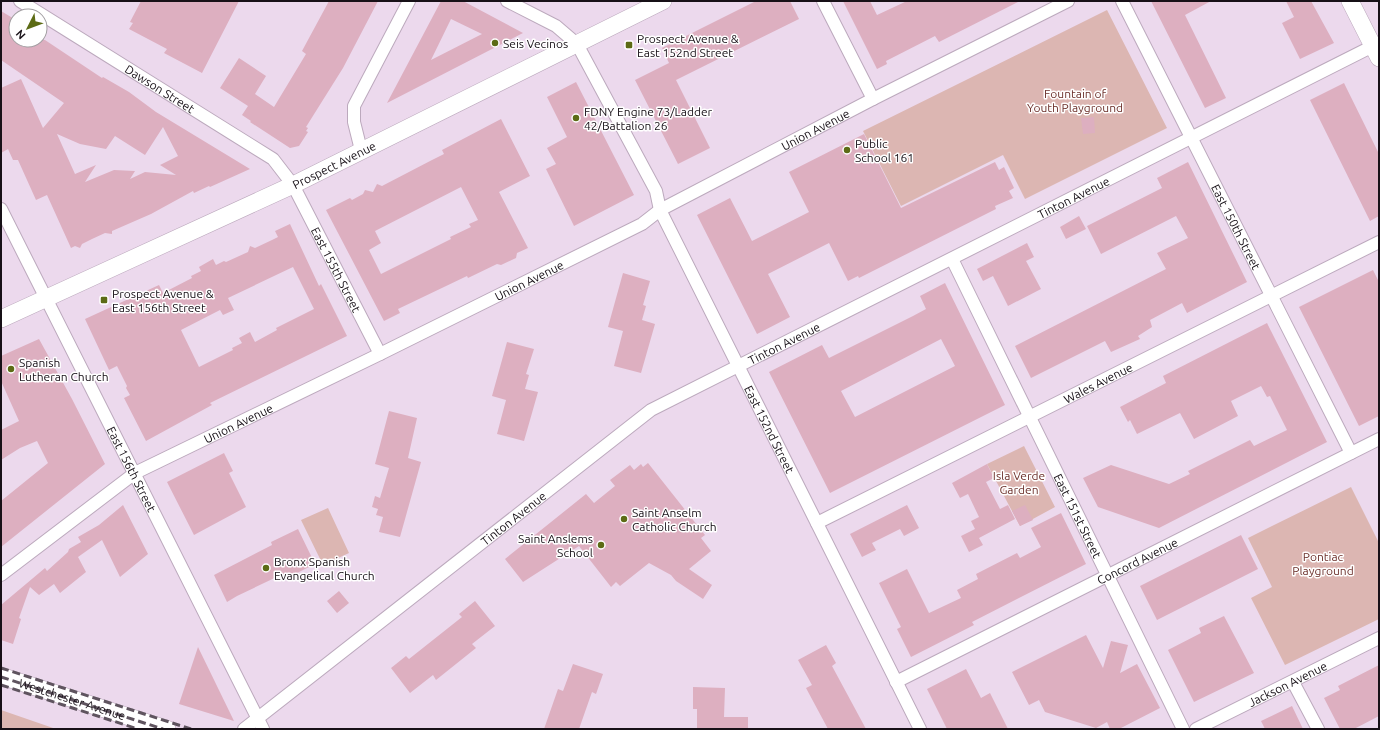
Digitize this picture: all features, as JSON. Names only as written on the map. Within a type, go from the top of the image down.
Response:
[{"type":"street","name":"Dawson Street","points":[[20,1],[273,159],[292,185]]},
{"type":"street","points":[[361,150],[354,122],[354,106],[409,1]]},
{"type":"street","points":[[507,1],[556,26],[577,44]]},
{"type":"street","name":"Prospect Avenue","points":[[1,319],[292,185],[663,1]]},
{"type":"street","points":[[824,1],[873,99]]},
{"type":"street","name":"Union Avenue","points":[[1,575],[135,473],[642,224],[660,210],[873,99],[1068,1]]},
{"type":"street","name":"East 150th Street","points":[[1122,1],[1351,453]]},
{"type":"street","points":[[1350,1],[1377,49]]},
{"type":"street","name":"East 152nd Street","points":[[577,44],[656,191],[660,210],[920,729]]},
{"type":"street","name":"Tinton Avenue","points":[[244,729],[651,410],[1191,137],[1377,49]]},
{"type":"street","name":"East 155th Street","points":[[292,185],[380,354]]},
{"type":"street","name":"East 156th Street","points":[[1,209],[263,729]]},
{"type":"street","name":"Wales Avenue","points":[[817,523],[1379,242]]},
{"type":"street","name":"East 151st Street","points":[[952,259],[1183,729]]},
{"type":"street","name":"Concord Avenue","points":[[896,682],[1379,439]]},
{"type":"street","name":"Jackson Avenue","points":[[1196,729],[1379,638]]},
{"type":"street","name":"Westchester Avenue","points":[[1,676],[168,729]]},
{"type":"street","points":[[1293,682],[1318,729]]},
{"type":"green space","name":"Fountain of Youth Playground","points":[[1107,10],[1167,128],[1025,199],[1003,155],[901,206],[863,131]]},
{"type":"green space","name":"Isla Verde Garden","points":[[1024,446],[1055,507],[1020,526],[987,464]]},
{"type":"green space","name":"Pontiac Playground","points":[[1351,487],[1379,543],[1379,619],[1285,665],[1251,598],[1272,587],[1248,538]]},
{"type":"green space","points":[[328,508],[349,553],[323,565],[301,520]]},
{"type":"green space","points":[[1,710],[56,729],[1,729]]},
{"type":"building","points":[[141,1],[239,1],[202,73],[164,53],[167,49],[129,29],[133,23],[130,22]]},
{"type":"building","points":[[329,1],[378,1],[343,68],[306,127],[308,128],[306,131],[308,132],[299,146],[290,148],[250,122],[251,121],[242,115],[248,106],[220,88],[239,58],[266,76],[255,94],[274,107],[306,54],[302,51]]},
{"type":"building","points":[[441,1],[463,1],[523,33],[387,103]],"holes":[[[451,19],[482,34],[431,60]]]},
{"type":"building","points":[[756,1],[790,1],[799,19],[676,80],[710,148],[678,164],[635,80],[669,63],[662,48]]},
{"type":"building","points":[[843,1],[870,1],[877,15],[907,1],[1020,1],[939,42],[935,36],[886,61],[887,64],[877,69]]},
{"type":"building","points":[[1151,1],[1211,1],[1185,15],[1226,98],[1205,108]]},
{"type":"building","points":[[1286,1],[1311,1],[1334,43],[1300,59],[1282,23],[1294,17]]},
{"type":"building","points":[[1,11],[8,15],[8,48],[48,48],[48,42],[102,78],[103,77],[129,92],[156,112],[250,169],[210,187],[209,186],[194,193],[193,191],[151,214],[112,231],[112,234],[105,233],[82,244],[80,248],[75,246],[71,248],[47,195],[36,200],[18,160],[13,160],[8,149],[1,153],[1,88],[21,79],[43,128],[64,103],[1,60]],"holes":[[[163,127],[178,156],[160,165],[176,175],[145,172],[130,179],[135,171],[114,170],[85,182],[96,165],[75,174],[57,134],[80,144],[106,149],[115,136],[145,155]]]},
{"type":"building","points":[[576,82],[634,195],[574,226],[546,169],[556,164],[547,148],[567,137],[547,97]]},
{"type":"building","points":[[1344,83],[1379,154],[1379,216],[1370,221],[1310,100]]},
{"type":"building","points":[[1094,117],[1095,133],[1083,134],[1081,118]]},
{"type":"building","points":[[501,119],[530,176],[499,192],[528,248],[517,253],[516,258],[501,265],[497,264],[468,278],[467,276],[398,309],[400,313],[384,321],[326,210],[350,198],[352,200],[363,194],[365,190],[373,192],[377,184],[382,186],[444,154],[442,150]],"holes":[[[461,187],[478,220],[469,224],[471,227],[450,237],[451,239],[381,274],[369,250],[381,243],[375,231]]]},
{"type":"building","points":[[864,134],[901,208],[995,162],[999,170],[1004,167],[1014,188],[1009,191],[1013,198],[995,206],[996,209],[859,278],[858,276],[848,281],[829,243],[768,274],[790,317],[757,334],[697,215],[730,198],[752,241],[809,212],[789,172]]},
{"type":"building","points":[[1188,162],[1247,282],[1187,313],[1182,303],[1150,320],[1152,327],[1138,336],[1140,339],[1111,352],[1105,341],[1031,378],[1015,346],[1166,269],[1157,253],[1188,238],[1176,216],[1101,254],[1087,226],[1162,188],[1157,178]]},
{"type":"building","points":[[1079,216],[1086,229],[1066,239],[1060,227]]},
{"type":"building","points":[[290,224],[319,286],[321,284],[347,336],[210,403],[212,405],[146,441],[124,398],[130,395],[117,366],[109,370],[85,319],[159,285],[163,293],[192,278],[191,276],[201,271],[199,267],[213,259],[216,265],[224,261],[226,262],[248,252],[250,246],[255,248],[278,237],[275,231]],"holes":[[[293,267],[314,309],[276,328],[277,330],[255,342],[250,332],[239,338],[242,343],[232,348],[233,350],[199,367],[181,330],[220,310],[223,315],[234,310],[228,298]]]},
{"type":"building","points":[[1027,243],[1034,257],[1026,261],[1041,289],[1008,306],[993,276],[983,281],[977,269]]},
{"type":"building","points":[[1373,270],[1379,282],[1379,416],[1359,426],[1299,307]]},
{"type":"building","points":[[623,273],[650,281],[643,305],[646,306],[642,320],[655,324],[641,373],[614,366],[623,331],[608,327]]},
{"type":"building","points":[[945,283],[1005,405],[830,493],[769,372],[822,345],[829,358],[913,316],[926,309],[920,296]],"holes":[[[941,339],[955,366],[855,417],[841,391]]]},
{"type":"building","points":[[1267,323],[1327,442],[1159,528],[1098,507],[1083,478],[1111,465],[1169,484],[1190,474],[1188,471],[1250,440],[1254,446],[1287,430],[1270,396],[1267,397],[1261,386],[1231,401],[1238,416],[1194,439],[1180,413],[1137,434],[1130,420],[1128,422],[1120,407],[1166,383],[1163,376]]},
{"type":"building","points":[[39,339],[105,464],[1,547],[1,501],[48,463],[37,441],[20,448],[1,460],[1,430],[19,421],[1,381],[1,356]]},
{"type":"building","points":[[507,342],[534,349],[526,374],[529,375],[525,389],[538,392],[524,441],[497,434],[506,400],[492,396]]},
{"type":"building","points":[[389,411],[417,418],[408,458],[421,462],[400,537],[379,532],[383,517],[376,515],[378,509],[372,507],[375,496],[380,498],[389,468],[375,464]]},
{"type":"building","points":[[224,453],[233,471],[229,473],[246,507],[194,535],[167,482]]},
{"type":"building","name":"Saint Anselm Catholic Church","points":[[648,463],[705,535],[701,538],[711,551],[689,569],[712,585],[703,599],[676,581],[671,575],[649,563],[620,586],[616,582],[611,587],[579,546],[523,582],[505,559],[586,494],[594,503],[615,486],[610,480],[630,465],[634,470],[641,464],[643,467]]},
{"type":"building","points":[[987,464],[994,478],[986,482],[1000,509],[1008,505],[1015,519],[979,538],[983,545],[969,552],[961,536],[975,529],[971,521],[979,517],[968,494],[960,498],[952,483]]},
{"type":"building","points":[[123,505],[148,554],[120,577],[102,540],[78,557],[86,572],[60,593],[54,584],[39,595],[30,587],[19,618],[21,619],[13,644],[1,640],[1,605],[45,568],[47,571],[68,552],[69,549],[81,542],[78,537],[99,525]]},
{"type":"building","points":[[907,505],[919,528],[904,536],[900,529],[872,543],[876,550],[862,557],[850,534]]},
{"type":"building","points":[[1025,505],[1033,520],[1020,526],[1012,511]]},
{"type":"building","points":[[1061,513],[1086,564],[972,622],[974,625],[911,657],[897,629],[901,627],[879,583],[907,569],[929,613],[961,598],[957,590],[978,579],[976,574],[1017,553],[1020,558],[1041,547],[1031,528]]},
{"type":"building","name":"Bronx Spanish Evangelical Church","points":[[298,529],[315,564],[285,579],[283,574],[227,602],[214,575],[272,545],[271,542]]},
{"type":"building","points":[[1241,535],[1258,569],[1157,620],[1140,586]]},
{"type":"building","points":[[339,591],[349,603],[337,613],[327,601]]},
{"type":"building","points":[[475,601],[495,626],[472,644],[476,648],[436,680],[433,675],[410,693],[391,668],[406,656],[409,659],[462,617],[459,614]]},
{"type":"building","points":[[1224,616],[1254,673],[1194,702],[1168,650],[1201,633],[1199,628]]},
{"type":"building","points":[[1086,635],[1103,668],[1111,641],[1128,645],[1120,673],[1137,664],[1160,708],[1119,729],[1110,729],[1107,722],[1096,728],[1045,712],[1039,700],[1029,705],[1012,672]]},
{"type":"building","points":[[826,645],[836,663],[832,666],[866,729],[828,729],[806,688],[812,685],[798,660]]},
{"type":"building","points":[[198,647],[234,721],[179,704]]},
{"type":"building","points":[[573,664],[603,674],[596,694],[592,692],[579,729],[544,729],[558,689],[563,691]]},
{"type":"building","points":[[1379,665],[1379,716],[1354,729],[1340,729],[1324,698],[1340,690],[1338,686]]},
{"type":"building","points":[[966,669],[981,698],[990,693],[1008,729],[947,729],[927,689]]},
{"type":"building","points":[[693,687],[725,688],[724,717],[748,717],[748,729],[697,729],[697,709],[693,709]]},
{"type":"building","points":[[1292,706],[1303,729],[1265,729],[1261,721]]},
{"type":"railway","points":[[1,668],[191,729]]},
{"type":"railway","points":[[1,677],[163,729]]},
{"type":"railway","points":[[1,685],[138,729]]},
{"type":"place","name":"Seis Vecinos","points":[[495,43]]},
{"type":"place","name":"Prospect Avenue & East 152nd Street","points":[[629,45]]},
{"type":"place","name":"FDNY Engine 73/Ladder 42/Battalion 26","points":[[576,118]]},
{"type":"place","name":"Public School 161","points":[[847,150]]},
{"type":"place","name":"Prospect Avenue & East 156th Street","points":[[104,300]]},
{"type":"place","name":"Spanish Lutheran Church","points":[[11,369]]},
{"type":"place","name":"Saint Anselm Catholic Church","points":[[624,519]]},
{"type":"place","name":"Saint Anslems School","points":[[601,545]]},
{"type":"place","name":"Bronx Spanish Evangelical Church","points":[[266,568]]}]
